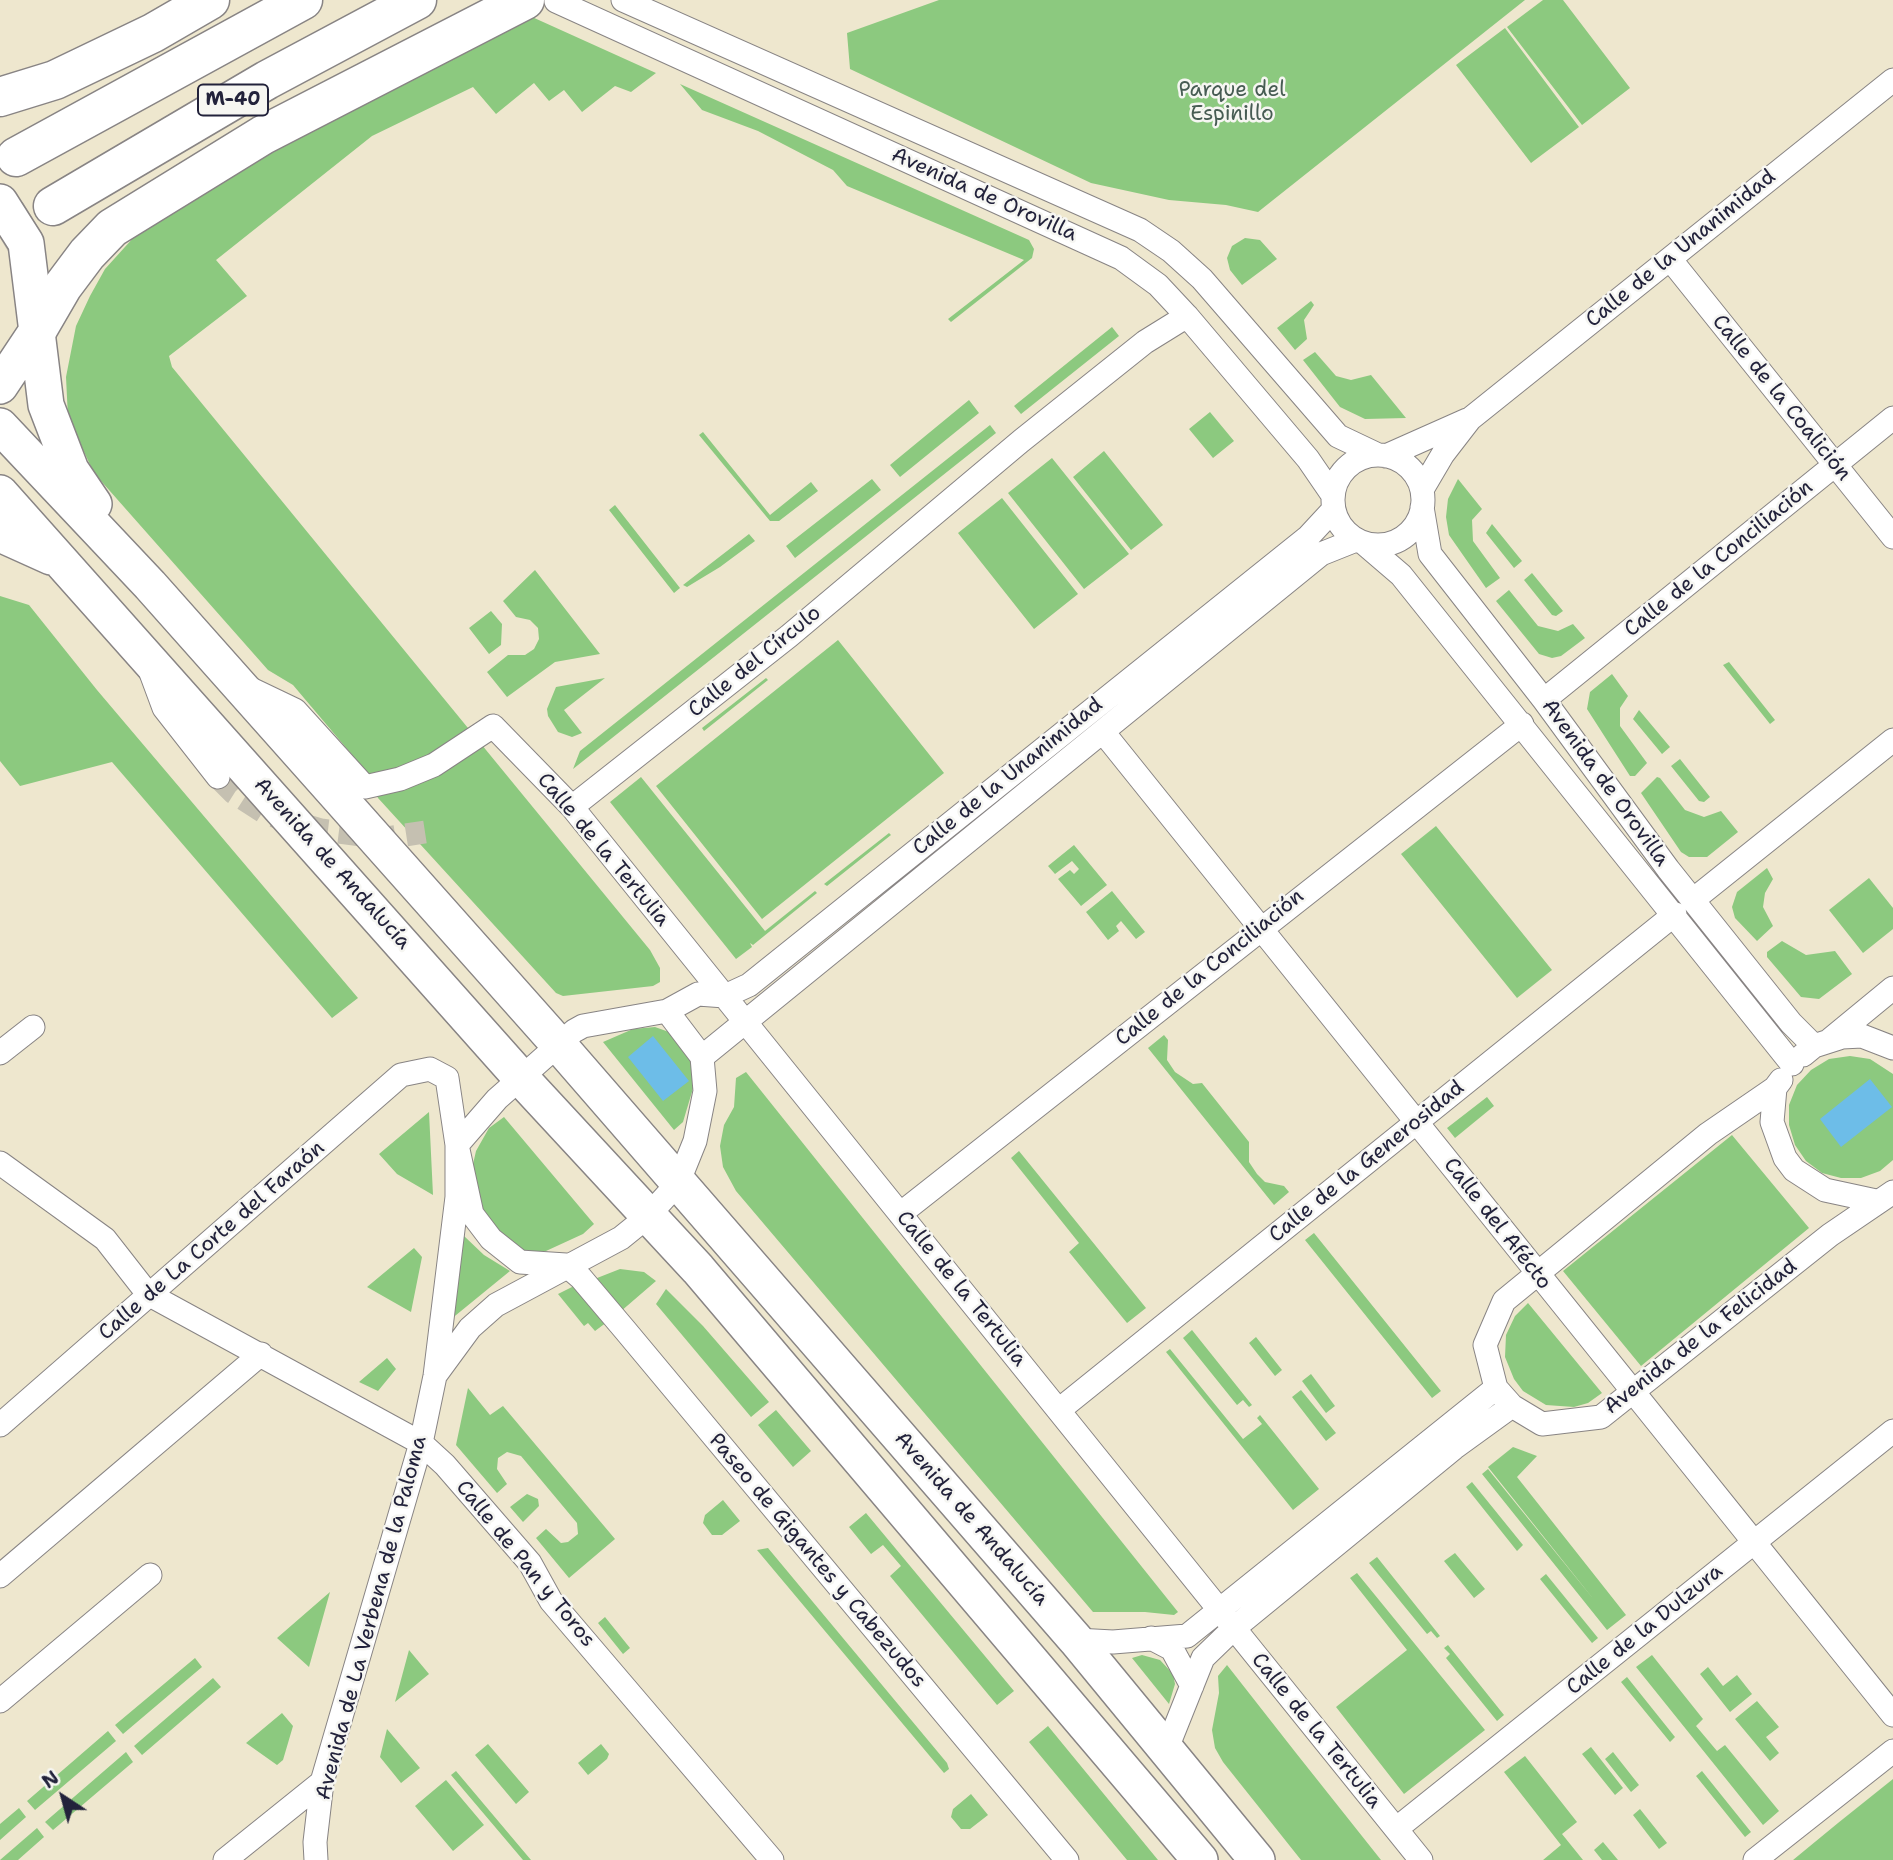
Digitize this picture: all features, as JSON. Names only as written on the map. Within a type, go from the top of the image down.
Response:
[{"type":"highway","points":[[0,97],[55,80],[153,33],[209,0]]},
{"type":"highway","name":"M-40","points":[[16,157],[303,0]]},
{"type":"highway","name":"M-40","points":[[53,206],[267,80],[417,0]]},
{"type":"highway","points":[[38,329],[63,286],[87,254],[112,228],[263,135],[525,0]]},
{"type":"main road","name":"Avenida de Andalucía","points":[[0,202],[26,243],[46,405],[71,470],[150,585]]},
{"type":"main road","points":[[0,386],[38,329]]},
{"type":"main road","name":"Avenida de Andalucía","points":[[0,426],[150,585],[559,1045],[1076,1640],[1257,1860]]},
{"type":"main road","name":"Avenida de Andalucía","points":[[0,493],[521,1077],[647,1217],[698,1269],[1200,1860]]},
{"type":"main road","name":"Avenida de Andalucía","points":[[0,534],[59,560]]},
{"type":"street","name":"Avenida de Orovilla","points":[[623,0],[1140,230],[1171,251],[1202,279],[1338,436],[1382,455]]},
{"type":"street","name":"Avenida de Orovilla","points":[[556,1],[897,157],[1080,236],[1121,258],[1158,285],[1187,316],[1288,433],[1332,502]]},
{"type":"street","name":"Calle de la Unanimidad","points":[[1423,497],[1443,454],[1470,419],[1893,80]]},
{"type":"street","name":"Calle de la Coalición","points":[[1670,259],[1893,537]]},
{"type":"street","name":"Calle del Círculo","points":[[572,807],[789,636],[1145,342],[1187,316]]},
{"type":"street","name":"Calle de la Conciliación","points":[[1545,700],[1893,418]]},
{"type":"street","name":"Calle de la Unanimidad","points":[[1382,455],[1470,419]]},
{"type":"street","points":[[1382,455],[1409,467],[1423,497],[1415,527],[1403,538],[1382,546],[1361,542],[1339,526],[1332,502],[1340,474],[1352,463],[1382,455]]},
{"type":"street","name":"Avenida de Orovilla","points":[[1423,497],[1430,554],[1545,700],[1791,1064]]},
{"type":"street","name":"Calle de la Unanimidad","points":[[559,1045],[583,1027],[667,1011],[698,994],[725,996],[756,980],[1308,537],[1332,502]]},
{"type":"street","name":"Calle del Círculo","points":[[666,718],[780,628],[935,515]]},
{"type":"street","name":"Avenida de Orovilla","points":[[1361,542],[1401,575],[1521,724],[1684,907],[1791,1023],[1823,1043]]},
{"type":"street","name":"Calle de la Unanimidad","points":[[702,1057],[1321,554],[1361,542]]},
{"type":"street","name":"Avenida de Andalucía","points":[[142,650],[164,708],[218,777]]},
{"type":"street","name":"Avenida de Andalucía","points":[[237,683],[295,710],[365,787],[400,779],[434,765],[492,726]]},
{"type":"street","name":"Calle de la Conciliación","points":[[900,1214],[1521,724]]},
{"type":"street","name":"Calle de la Tertulia","points":[[492,726],[572,807],[1421,1860]]},
{"type":"street","name":"Calle del Afécto","points":[[1103,732],[1893,1715]]},
{"type":"street","name":"Calle de la Generosidad","points":[[1059,1410],[1893,740]]},
{"type":"street","points":[[1887,1198],[1825,1190],[1794,1170],[1786,1158],[1772,1122],[1775,1088],[1791,1064],[1823,1043],[1893,988]]},
{"type":"street","points":[[647,1217],[678,1183],[695,1141],[705,1091],[702,1057],[667,1011]]},
{"type":"street","points":[[0,1053],[33,1027]]},
{"type":"street","points":[[1823,1043],[1863,1036],[1893,1048]]},
{"type":"street","points":[[457,1145],[496,1099],[559,1045]]},
{"type":"street","name":"Avenida de La Verbena de la Paloma","points":[[430,1069],[447,1078],[457,1145],[472,1214],[491,1239],[520,1262],[566,1265]]},
{"type":"street","name":"Calle de La Corte del Faraón","points":[[0,1425],[401,1076],[430,1069]]},
{"type":"street","name":"Avenida de la Felicidad","points":[[1775,1088],[1708,1133],[1504,1301],[1485,1345],[1496,1388],[1512,1406],[1542,1424],[1601,1417],[1887,1198]]},
{"type":"street","name":"Avenida de La Verbena de la Paloma","points":[[316,1860],[315,1842],[322,1782],[421,1443],[435,1376],[457,1197],[457,1145]]},
{"type":"street","points":[[0,1163],[105,1239],[149,1294]]},
{"type":"street","name":"Avenida de La Verbena de la Paloma","points":[[435,1376],[470,1328],[496,1305],[566,1265],[593,1255],[647,1217]]},
{"type":"street","name":"Paseo de Gigantes y Cabezudos","points":[[566,1265],[581,1278],[625,1330],[1067,1860]]},
{"type":"street","name":"Calle de Pan y Toros","points":[[149,1294],[421,1443],[445,1465],[530,1563],[551,1601],[772,1860]]},
{"type":"street","points":[[0,1576],[261,1354]]},
{"type":"street","points":[[1167,1748],[1203,1658],[1226,1621],[1496,1388]]},
{"type":"street","points":[[1076,1640],[1113,1642],[1187,1636],[1226,1621],[1512,1406]]},
{"type":"street","name":"Calle de la Dulzura","points":[[1396,1829],[1893,1431]]},
{"type":"street","points":[[0,1700],[150,1574]]},
{"type":"street","points":[[1150,1638],[1172,1649],[1192,1686]]},
{"type":"street","points":[[1755,1860],[1893,1751]]},
{"type":"street","points":[[225,1860],[322,1782]]},
{"type":"green space","name":"Parque del Espinillo","points":[[939,0],[1525,0],[1258,212],[1226,205],[1169,200],[1091,183],[850,69],[847,33]]},
{"type":"green space","points":[[1543,0],[1563,0],[1630,88],[1582,125],[1507,27]]},
{"type":"green space","points":[[521,12],[656,73],[631,92],[615,86],[582,112],[564,90],[549,101],[534,83],[496,114],[473,87],[372,136],[216,260],[247,296],[169,356],[172,367],[650,950],[660,968],[660,982],[653,986],[563,996],[556,993],[378,798],[364,769],[293,685],[268,670],[94,473],[68,418],[66,377],[76,326],[90,296],[105,269],[134,237],[309,128]]},
{"type":"green space","points":[[1505,28],[1579,127],[1531,163],[1456,65]]},
{"type":"green space","points":[[680,84],[1029,240],[1034,249],[1032,258],[951,322],[948,319],[1024,260],[847,186],[833,170],[758,131],[702,110]]},
{"type":"green space","points":[[1245,238],[1260,240],[1277,259],[1242,285],[1230,270],[1227,258],[1232,246]]},
{"type":"green space","points":[[1311,301],[1314,305],[1304,320],[1307,339],[1295,350],[1277,328]]},
{"type":"green space","points":[[1112,327],[1119,336],[1021,414],[1014,406]]},
{"type":"green space","points":[[1315,352],[1336,376],[1351,380],[1371,375],[1406,418],[1365,419],[1340,407],[1303,360]]},
{"type":"green space","points":[[969,400],[979,413],[900,477],[890,465]]},
{"type":"green space","points":[[1210,412],[1234,441],[1213,458],[1189,429]]},
{"type":"green space","points":[[990,425],[996,433],[573,769],[580,751]]},
{"type":"green space","points":[[703,432],[770,515],[811,482],[818,491],[779,521],[770,521],[699,435]]},
{"type":"green space","points":[[1104,451],[1163,525],[1131,550],[1073,477]]},
{"type":"green space","points":[[1052,458],[1129,554],[1084,589],[1008,493]]},
{"type":"green space","points":[[872,479],[881,490],[795,558],[786,546]]},
{"type":"green space","points":[[1458,479],[1482,509],[1472,520],[1473,541],[1500,578],[1486,588],[1449,535],[1446,517],[1448,499]]},
{"type":"green space","points":[[1002,498],[1078,594],[1034,629],[958,533]]},
{"type":"green space","points":[[615,505],[680,588],[674,593],[609,510]]},
{"type":"green space","points":[[1492,524],[1522,561],[1514,568],[1486,533]]},
{"type":"green space","points":[[749,534],[755,541],[720,567],[687,587],[683,585]]},
{"type":"green space","points":[[535,570],[600,654],[555,662],[507,697],[487,672],[508,655],[525,655],[534,649],[539,639],[538,628],[530,620],[516,617],[503,601]]},
{"type":"green space","points":[[1532,573],[1563,611],[1556,616],[1552,615],[1524,580]]},
{"type":"green space","points":[[1509,590],[1538,626],[1558,631],[1573,624],[1585,638],[1561,656],[1552,658],[1539,654],[1496,601]]},
{"type":"green space","points":[[0,596],[29,605],[97,690],[358,998],[332,1018],[112,762],[20,786],[0,761]]},
{"type":"green space","points":[[491,611],[502,624],[501,645],[489,654],[469,628]]},
{"type":"green space","points":[[838,640],[944,773],[762,919],[656,786]]},
{"type":"green space","points":[[1729,662],[1775,720],[1770,724],[1723,665]]},
{"type":"green space","points":[[1612,674],[1628,696],[1620,708],[1620,726],[1647,763],[1635,776],[1630,776],[1587,709],[1590,692]]},
{"type":"green space","points":[[605,678],[564,710],[582,733],[572,737],[558,732],[548,716],[547,709],[556,687]]},
{"type":"green space","points":[[766,678],[768,680],[704,731],[702,728]]},
{"type":"green space","points":[[1639,710],[1670,747],[1662,754],[1633,719]]},
{"type":"green space","points":[[1680,759],[1710,797],[1704,802],[1699,801],[1671,766]]},
{"type":"green space","points":[[641,777],[765,931],[815,891],[817,893],[753,945],[750,943],[752,947],[736,959],[610,802]]},
{"type":"green space","points":[[1657,777],[1685,810],[1704,817],[1721,811],[1738,832],[1707,857],[1689,857],[1681,852],[1641,793]]},
{"type":"green space","points":[[1436,826],[1552,970],[1517,998],[1401,854]]},
{"type":"green space","points":[[889,833],[891,835],[827,886],[824,884]]},
{"type":"green space","points":[[1074,845],[1107,885],[1081,906],[1058,879],[1070,870],[1074,874],[1079,869],[1072,861],[1055,874],[1048,866]]},
{"type":"green space","points":[[1767,868],[1773,879],[1765,893],[1763,907],[1773,926],[1757,941],[1735,918],[1732,907],[1737,892]]},
{"type":"green space","points":[[1869,878],[1893,908],[1893,929],[1863,953],[1829,910]]},
{"type":"green space","points":[[1112,891],[1145,932],[1136,939],[1121,921],[1116,926],[1119,931],[1108,940],[1086,912]]},
{"type":"green space","points":[[1782,941],[1806,955],[1835,951],[1852,974],[1819,999],[1801,997],[1767,957],[1767,952]]},
{"type":"green space","points":[[655,1027],[669,1032],[682,1042],[697,1075],[683,1122],[674,1130],[603,1042],[633,1029]]},
{"type":"green space","points":[[1164,1035],[1168,1040],[1167,1060],[1175,1072],[1193,1084],[1202,1083],[1249,1142],[1249,1162],[1257,1174],[1265,1182],[1284,1186],[1289,1192],[1274,1205],[1148,1048]]},
{"type":"green space","points":[[1850,1056],[1870,1059],[1893,1074],[1893,1160],[1880,1171],[1861,1178],[1841,1178],[1822,1173],[1806,1161],[1795,1145],[1789,1125],[1789,1105],[1797,1085],[1811,1070],[1829,1059]]},
{"type":"green space","points":[[746,1072],[1178,1612],[1174,1615],[1093,1612],[736,1191],[723,1167],[720,1146],[724,1125],[734,1107],[736,1078]]},
{"type":"green space","points":[[1487,1097],[1494,1106],[1455,1138],[1447,1128]]},
{"type":"green space","points":[[429,1112],[433,1195],[397,1174],[379,1154]]},
{"type":"green space","points":[[504,1117],[594,1224],[583,1234],[546,1251],[527,1252],[511,1245],[479,1213],[471,1173],[476,1151],[489,1128]]},
{"type":"green space","points":[[1732,1135],[1809,1228],[1641,1366],[1563,1271]]},
{"type":"green space","points":[[1019,1151],[1146,1308],[1127,1323],[1069,1252],[1079,1243],[1011,1158]]},
{"type":"green space","points":[[1314,1233],[1441,1391],[1432,1398],[1305,1240]]},
{"type":"green space","points":[[464,1236],[484,1255],[510,1271],[450,1320]]},
{"type":"green space","points":[[414,1248],[422,1257],[411,1312],[367,1287]]},
{"type":"green space","points":[[620,1269],[644,1272],[656,1281],[620,1312],[592,1280]]},
{"type":"green space","points":[[576,1285],[607,1322],[595,1331],[588,1323],[584,1326],[558,1294]]},
{"type":"green space","points":[[666,1289],[703,1326],[769,1402],[751,1417],[656,1304]]},
{"type":"green space","points":[[1528,1303],[1602,1393],[1588,1403],[1574,1407],[1546,1405],[1523,1391],[1514,1379],[1505,1357],[1506,1335],[1515,1316]]},
{"type":"green space","points":[[1192,1330],[1252,1405],[1249,1407],[1243,1400],[1237,1405],[1183,1338]]},
{"type":"green space","points":[[1256,1337],[1282,1370],[1275,1376],[1249,1343]]},
{"type":"green space","points":[[1170,1349],[1243,1439],[1262,1424],[1257,1418],[1260,1415],[1319,1489],[1293,1510],[1166,1352]]},
{"type":"green space","points":[[387,1358],[396,1369],[378,1391],[359,1382]]},
{"type":"green space","points":[[1311,1374],[1335,1406],[1326,1413],[1302,1381]]},
{"type":"green space","points":[[468,1388],[490,1415],[503,1406],[615,1539],[569,1578],[536,1538],[546,1529],[561,1543],[568,1542],[578,1534],[577,1523],[521,1456],[507,1452],[498,1458],[497,1469],[507,1484],[497,1493],[456,1445]]},
{"type":"green space","points":[[1301,1390],[1336,1433],[1326,1441],[1292,1397]]},
{"type":"green space","points":[[776,1410],[811,1451],[793,1467],[758,1425]]},
{"type":"green space","points":[[1513,1447],[1537,1456],[1517,1477],[1626,1615],[1607,1630],[1482,1474],[1488,1469],[1595,1601],[1488,1467]]},
{"type":"green space","points":[[1472,1482],[1523,1545],[1517,1551],[1466,1487]]},
{"type":"green space","points":[[527,1494],[538,1499],[539,1506],[523,1522],[510,1507]]},
{"type":"green space","points":[[723,1500],[740,1521],[722,1535],[712,1535],[703,1523],[705,1515]]},
{"type":"green space","points":[[866,1513],[1014,1691],[997,1705],[890,1576],[901,1566],[883,1545],[871,1554],[849,1527]]},
{"type":"green space","points":[[768,1548],[947,1763],[949,1769],[944,1773],[757,1550]]},
{"type":"green space","points":[[1455,1553],[1485,1589],[1474,1598],[1444,1561]]},
{"type":"green space","points":[[1377,1557],[1440,1636],[1437,1638],[1431,1631],[1427,1634],[1369,1563]]},
{"type":"green space","points":[[1357,1573],[1485,1730],[1404,1794],[1336,1707],[1407,1650],[1350,1578]]},
{"type":"green space","points":[[1546,1574],[1598,1638],[1592,1643],[1540,1579]]},
{"type":"green space","points":[[330,1592],[309,1667],[277,1638]]},
{"type":"green space","points":[[605,1617],[630,1648],[623,1654],[598,1623]]},
{"type":"green space","points":[[1448,1645],[1504,1715],[1497,1721],[1446,1658],[1450,1654],[1444,1648]]},
{"type":"green space","points":[[409,1650],[429,1674],[395,1702]]},
{"type":"green space","points":[[1142,1655],[1160,1660],[1173,1674],[1175,1684],[1169,1704],[1132,1658]]},
{"type":"green space","points":[[1652,1655],[1703,1719],[1696,1726],[1717,1751],[1725,1745],[1779,1811],[1763,1825],[1636,1667]]},
{"type":"green space","points":[[195,1658],[202,1667],[123,1734],[115,1725]]},
{"type":"green space","points":[[1227,1665],[1381,1860],[1301,1860],[1223,1762],[1215,1748],[1212,1730],[1219,1693],[1218,1676]]},
{"type":"green space","points":[[1708,1667],[1723,1686],[1737,1675],[1752,1694],[1730,1712],[1700,1674]]},
{"type":"green space","points":[[1627,1677],[1675,1737],[1670,1742],[1621,1682]]},
{"type":"green space","points":[[213,1678],[221,1687],[142,1755],[134,1746]]},
{"type":"green space","points":[[1757,1701],[1779,1727],[1766,1737],[1779,1753],[1770,1761],[1735,1719]]},
{"type":"green space","points":[[282,1713],[293,1726],[283,1760],[277,1765],[246,1743]]},
{"type":"green space","points":[[1048,1726],[1158,1860],[1127,1860],[1029,1742]]},
{"type":"green space","points":[[387,1729],[420,1768],[401,1783],[380,1757]]},
{"type":"green space","points":[[108,1731],[116,1741],[35,1810],[27,1801]]},
{"type":"green space","points":[[488,1744],[529,1792],[516,1804],[475,1755]]},
{"type":"green space","points":[[601,1744],[609,1754],[607,1759],[588,1775],[578,1763]]},
{"type":"green space","points":[[1591,1747],[1623,1788],[1615,1795],[1582,1754]]},
{"type":"green space","points":[[126,1752],[133,1762],[53,1830],[45,1822]]},
{"type":"green space","points":[[1613,1752],[1639,1785],[1631,1792],[1605,1759]]},
{"type":"green space","points":[[1525,1756],[1577,1822],[1562,1834],[1583,1860],[1543,1860],[1561,1845],[1504,1772]]},
{"type":"green space","points":[[456,1771],[531,1860],[523,1860],[451,1775]]},
{"type":"green space","points":[[1702,1771],[1751,1832],[1745,1837],[1696,1776]]},
{"type":"green space","points":[[1893,1779],[1893,1860],[1793,1860],[1838,1823]]},
{"type":"green space","points":[[446,1780],[484,1825],[453,1851],[415,1806]]},
{"type":"green space","points":[[971,1794],[988,1815],[970,1829],[961,1829],[951,1817],[953,1809]]},
{"type":"green space","points":[[19,1808],[26,1817],[0,1840],[0,1824]]},
{"type":"green space","points":[[1640,1809],[1667,1843],[1659,1849],[1633,1815]]},
{"type":"green space","points":[[37,1828],[44,1837],[18,1860],[0,1860]]},
{"type":"green space","points":[[1603,1842],[1618,1860],[1602,1860],[1594,1850]]},
{"type":"water","points":[[653,1036],[689,1081],[663,1101],[628,1057]]},
{"type":"water","points":[[1870,1079],[1892,1107],[1841,1147],[1820,1119]]},
{"type":"tunnel","points":[[0,238],[53,206]]},
{"type":"tunnel","points":[[218,777],[234,793],[267,814],[321,830],[386,838],[425,832]]}]
